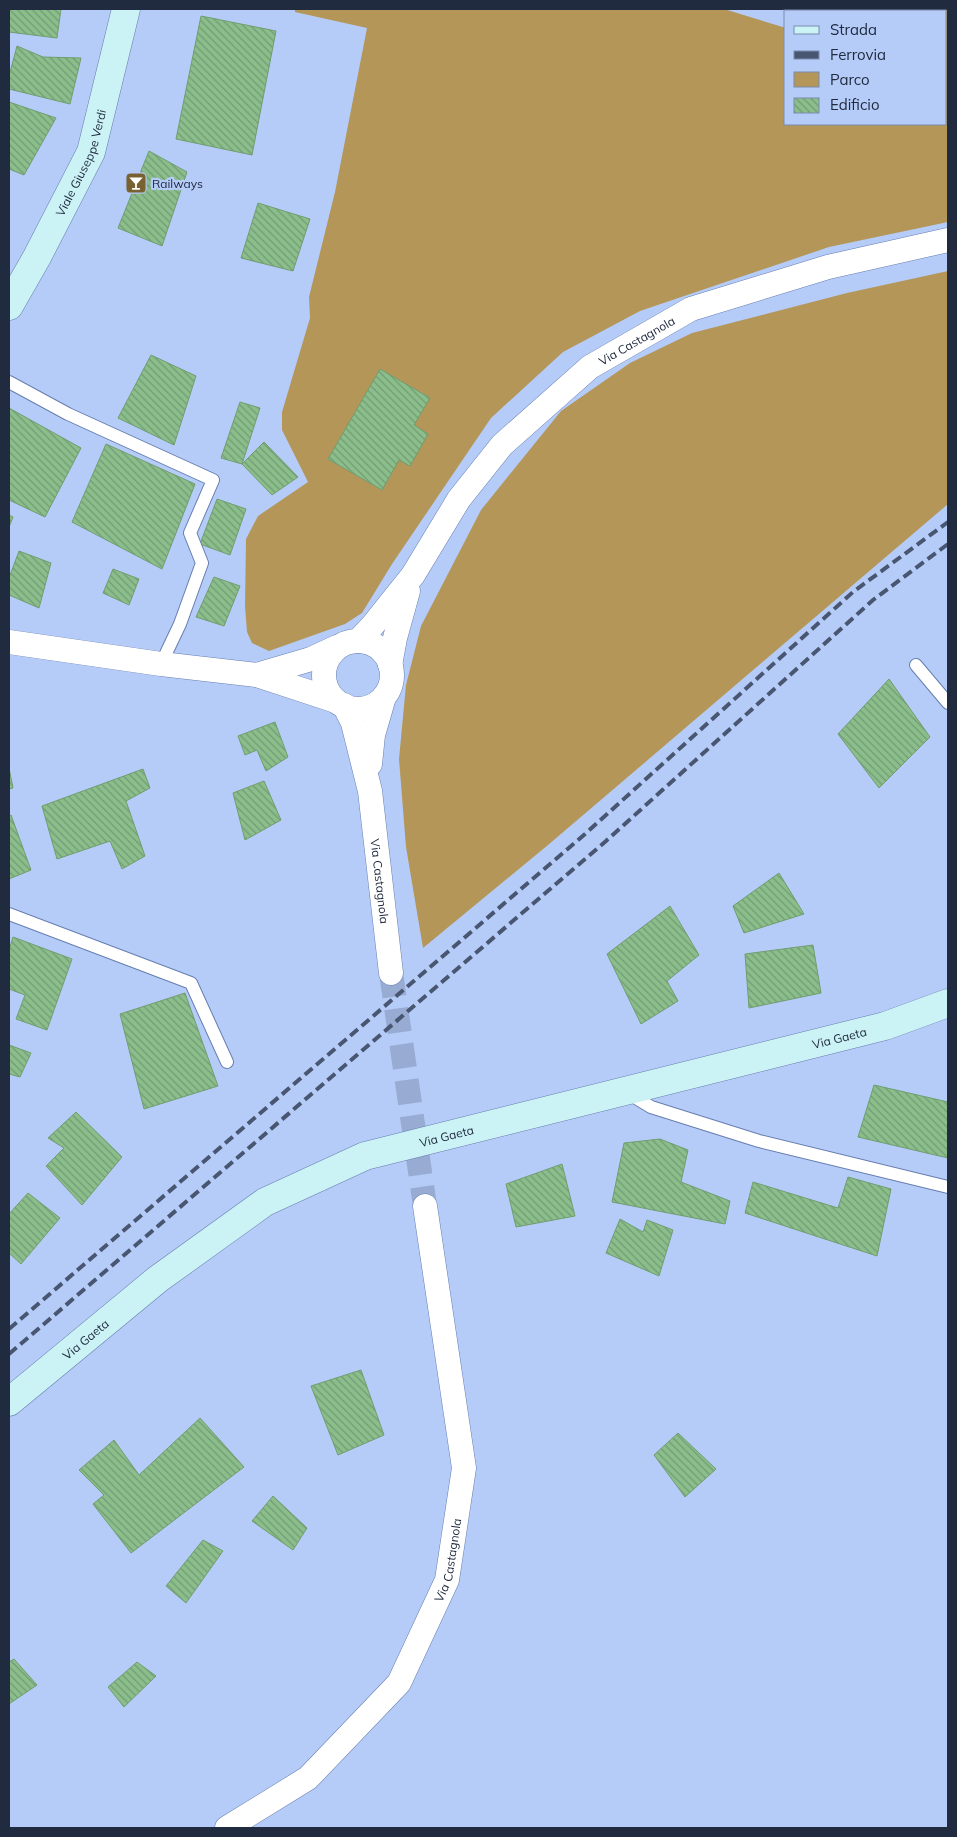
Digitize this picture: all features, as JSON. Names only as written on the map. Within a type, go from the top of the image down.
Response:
[{"type":"street","name":"Viale Giuseppe Verdi","points":[[9,306],[91,152],[126,9]]},
{"type":"street","name":"Via Castagnola","points":[[413,575],[459,499],[502,445],[590,367],[691,309],[828,267],[948,240]]},
{"type":"street","points":[[370,790],[353,722],[326,687],[325,665],[330,655],[374,625],[413,575]]},
{"type":"street","points":[[390,665],[401,613],[413,575]]},
{"type":"street","points":[[9,642],[161,664],[257,675],[352,708],[364,708],[375,704],[384,697]]},
{"type":"street","points":[[257,675],[311,659],[348,644],[368,642],[378,647],[386,655],[392,676],[373,735],[370,762],[370,790]]},
{"type":"street","name":"Via Castagnola","points":[[370,790],[392,973]]},
{"type":"street","name":"Via Gaeta","points":[[9,1402],[158,1279],[265,1202],[365,1156],[885,1026],[948,1003]]},
{"type":"street","name":"Via Castagnola","points":[[227,1828],[308,1778],[399,1683],[447,1580],[464,1468],[425,1206]]},
{"type":"lane","points":[[9,382],[68,414],[213,480],[190,533],[202,563],[180,624],[161,664]]},
{"type":"lane","points":[[916,665],[948,703]]},
{"type":"lane","points":[[9,914],[191,983],[227,1062]]},
{"type":"lane","points":[[624,1091],[651,1107],[759,1141],[948,1187]]},
{"type":"green space","points":[[295,9],[724,9],[784,27],[784,125],[947,125],[947,10],[874,10],[948,9],[948,222],[829,247],[640,311],[563,352],[491,418],[392,564],[362,613],[345,624],[269,651],[252,643],[247,632],[245,606],[246,539],[258,516],[308,482],[282,430],[282,412],[310,318],[309,297],[335,192],[367,28],[295,12]]},
{"type":"green space","points":[[948,271],[948,504],[548,845],[423,948],[406,847],[399,759],[406,685],[421,626],[481,510],[561,411],[630,363],[692,333],[847,293]]},
{"type":"building","points":[[9,9],[61,9],[57,38],[9,32]]},
{"type":"building","points":[[201,16],[276,31],[252,155],[176,139]]},
{"type":"building","points":[[17,46],[43,57],[81,58],[70,104],[9,89],[9,76]]},
{"type":"building","points":[[9,102],[56,118],[24,175],[9,169]]},
{"type":"building","points":[[149,151],[187,172],[162,246],[118,228]]},
{"type":"building","points":[[258,203],[310,219],[293,271],[241,258]]},
{"type":"building","points":[[151,355],[196,376],[174,445],[118,418]]},
{"type":"building","points":[[380,369],[430,398],[414,425],[428,434],[410,466],[399,460],[382,490],[328,459]]},
{"type":"building","points":[[240,402],[260,408],[242,464],[221,458]]},
{"type":"building","points":[[9,408],[81,448],[45,517],[9,500]]},
{"type":"building","points":[[264,442],[298,477],[272,495],[242,464]]},
{"type":"building","points":[[106,444],[195,484],[162,569],[72,522]]},
{"type":"building","points":[[217,499],[246,509],[230,555],[200,544]]},
{"type":"building","points":[[9,515],[13,517],[9,527]]},
{"type":"building","points":[[19,551],[51,563],[39,608],[9,595],[9,578]]},
{"type":"building","points":[[113,569],[139,579],[129,605],[103,593]]},
{"type":"building","points":[[214,577],[240,586],[224,626],[196,617]]},
{"type":"building","points":[[889,679],[930,737],[879,788],[838,734]]},
{"type":"building","points":[[275,722],[288,757],[266,771],[257,750],[245,755],[238,736]]},
{"type":"building","points":[[9,768],[13,788],[9,789]]},
{"type":"building","points":[[143,769],[150,788],[126,801],[145,856],[122,869],[110,841],[57,859],[42,806]]},
{"type":"building","points":[[264,781],[281,820],[245,840],[233,793]]},
{"type":"building","points":[[11,815],[31,870],[9,879],[9,816]]},
{"type":"building","points":[[779,873],[804,914],[744,933],[733,906]]},
{"type":"building","points":[[670,906],[699,955],[667,981],[678,1001],[641,1024],[607,954]]},
{"type":"building","points":[[13,937],[72,959],[47,1030],[16,1019],[25,995],[9,989],[9,950]]},
{"type":"building","points":[[813,945],[821,993],[749,1008],[745,954]]},
{"type":"building","points":[[185,993],[218,1086],[144,1109],[120,1014]]},
{"type":"building","points":[[9,1045],[31,1053],[20,1077],[9,1074]]},
{"type":"building","points":[[874,1085],[948,1102],[948,1158],[858,1137]]},
{"type":"building","points":[[76,1112],[122,1157],[82,1205],[46,1166],[64,1148],[48,1138]]},
{"type":"building","points":[[660,1139],[688,1150],[681,1182],[730,1201],[725,1224],[612,1202],[624,1143]]},
{"type":"building","points":[[562,1164],[575,1216],[516,1227],[506,1184]]},
{"type":"building","points":[[848,1177],[891,1189],[877,1256],[745,1213],[753,1182],[838,1208]]},
{"type":"building","points":[[28,1193],[60,1218],[21,1264],[9,1253],[9,1214]]},
{"type":"building","points":[[620,1219],[643,1232],[647,1220],[673,1230],[659,1276],[606,1253]]},
{"type":"building","points":[[361,1370],[384,1435],[338,1455],[311,1386]]},
{"type":"building","points":[[200,1418],[244,1467],[131,1553],[93,1504],[104,1495],[79,1470],[114,1440],[139,1475]]},
{"type":"building","points":[[678,1433],[716,1469],[685,1497],[654,1455]]},
{"type":"building","points":[[273,1496],[307,1528],[293,1550],[252,1521]]},
{"type":"building","points":[[203,1540],[223,1551],[186,1603],[166,1586]]},
{"type":"building","points":[[14,1659],[37,1685],[9,1704],[9,1662]]},
{"type":"building","points":[[137,1662],[156,1676],[124,1707],[108,1687]]},
{"type":"tunnel","points":[[391,973],[425,1206]]},
{"type":"railway","points":[[9,1329],[585,834],[853,592],[948,522]]},
{"type":"railway","points":[[9,1354],[606,841],[873,600],[948,544]]},
{"type":"place","name":"Railways","points":[[136,183]]}]
